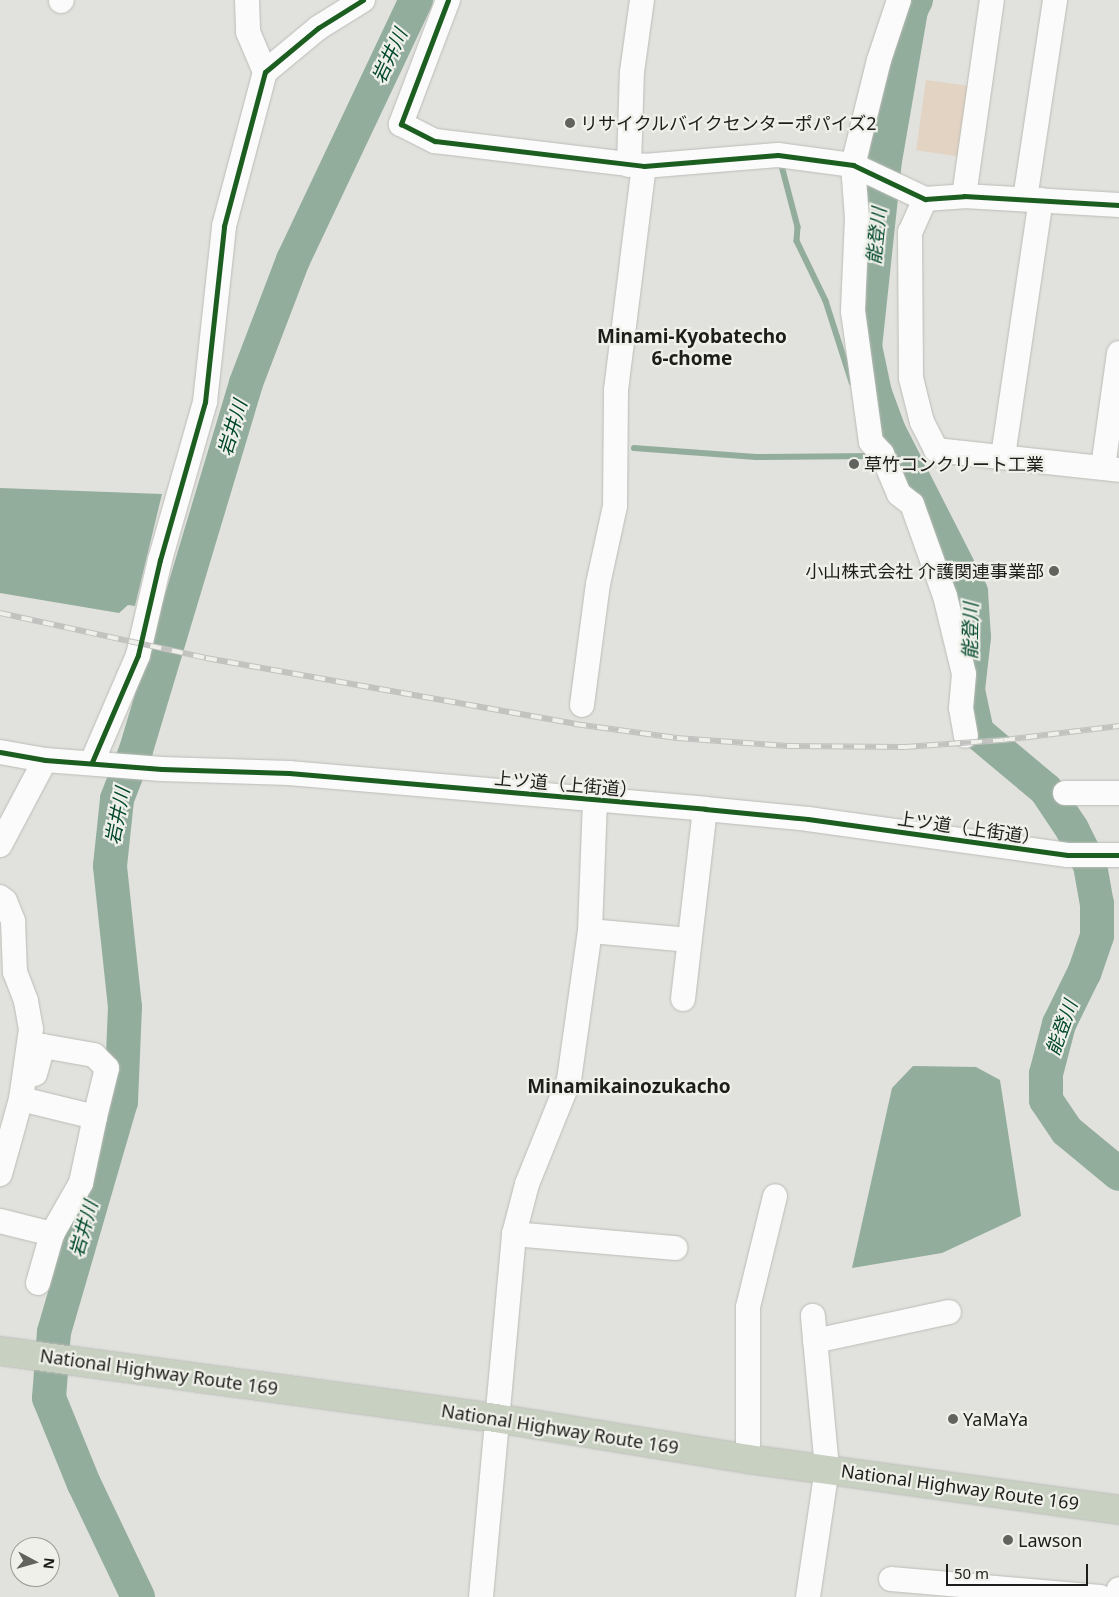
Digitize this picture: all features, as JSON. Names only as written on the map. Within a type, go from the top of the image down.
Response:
[{"type":"highway","name":"National Highway Route 169","points":[[0,1351],[495,1418],[748,1459],[827,1468],[1119,1510]]},
{"type":"street","points":[[247,0],[248,32],[265,72]]},
{"type":"street","points":[[92,762],[138,655],[160,560],[205,402],[224,226],[265,72],[318,28],[363,0]]},
{"type":"street","points":[[448,0],[401,124],[435,141],[636,166],[778,155],[858,168],[916,193],[1119,205]]},
{"type":"street","points":[[582,705],[598,584],[615,506],[616,390],[636,166],[632,72],[642,0]]},
{"type":"street","points":[[900,0],[879,60],[858,168],[853,311],[871,442],[882,454],[899,494],[912,504],[944,596],[964,674],[961,708],[966,736]]},
{"type":"street","points":[[964,196],[992,0]]},
{"type":"street","points":[[1004,456],[1055,0]]},
{"type":"street","points":[[916,193],[910,232],[911,378],[922,422],[936,450],[1111,469],[1119,353]]},
{"type":"street","name":"上ツ道（上街道）","points":[[0,752],[45,760],[92,762],[162,769],[288,773],[808,819],[1093,856]]},
{"type":"street","points":[[0,845],[45,760]]},
{"type":"street","points":[[1066,793],[1119,792]]},
{"type":"street","points":[[480,1597],[495,1418],[514,1234],[527,1184],[569,1080],[590,931],[595,801]]},
{"type":"street","points":[[683,999],[705,810]]},
{"type":"street","points":[[0,897],[5,901],[13,921],[16,972],[26,1001],[31,1029],[0,1174]]},
{"type":"street","points":[[590,931],[689,940]]},
{"type":"street","points":[[16,1101],[35,1077],[43,1046],[94,1055],[107,1068],[81,1183],[52,1234],[38,1283]]},
{"type":"street","points":[[16,1101],[95,1117]]},
{"type":"street","points":[[748,1459],[748,1307],[775,1196]]},
{"type":"street","points":[[0,1221],[52,1234]]},
{"type":"street","points":[[514,1234],[675,1248]]},
{"type":"street","points":[[815,1341],[948,1312]]},
{"type":"street","points":[[808,1597],[827,1468],[812,1316]]},
{"type":"street","points":[[891,1578],[1100,1597]]},
{"type":"street","points":[[1117,1597],[1119,1589]]},
{"type":"shaded area","points":[[926,80],[970,86],[960,156],[916,150]]},
{"type":"shaded area","points":[[0,488],[162,494],[135,606],[128,605],[119,613],[0,593]]},
{"type":"shaded area","points":[[913,1066],[976,1067],[1000,1080],[1021,1216],[942,1253],[852,1268],[892,1088]]},
{"type":"waterway","name":"岩井川","points":[[138,1597],[84,1484],[49,1398],[54,1332],[121,1102],[125,1007],[110,866],[117,799],[136,750],[246,383],[293,260],[416,0]]},
{"type":"waterway","name":"能登川","points":[[916,0],[911,10],[885,160],[865,346],[875,393],[889,431],[971,592],[974,637],[968,690],[977,732],[1046,790],[1072,829],[1090,865],[1097,903],[1097,936],[1084,973],[1059,1024],[1046,1074],[1046,1100],[1067,1131],[1119,1174]]},
{"type":"waterway","points":[[782,166],[798,227],[797,241],[826,301],[852,382]]},
{"type":"waterway","points":[[634,448],[756,457],[872,456]]},
{"type":"railway","points":[[0,613],[206,658],[575,724],[677,738],[788,746],[905,747],[1004,740],[1119,726]]},
{"type":"cycle path","points":[[92,762],[138,655],[160,560],[205,402],[224,226],[265,72],[318,28],[363,0]]},
{"type":"cycle path","points":[[448,0],[401,124],[435,141],[644,166],[778,155],[853,165],[925,199],[964,196],[1119,205]]},
{"type":"cycle path","points":[[0,752],[45,760],[162,769],[289,773],[705,809],[808,819],[1068,855],[1119,855]]},
{"type":"place","name":"リサイクルバイクセンターポパイズ2","points":[[570,123]]},
{"type":"place","name":"草竹コンクリート工業","points":[[854,464]]},
{"type":"place","name":"小山株式会社 介護関連事業部","points":[[1054,571]]},
{"type":"place","name":"YaMaYa","points":[[953,1419]]},
{"type":"place","name":"Lawson","points":[[1008,1540]]},
{"type":"district","name":"Minami-Kyobatecho 6-chome","points":[[692,348]]},
{"type":"district","name":"Minamikainozukacho","points":[[629,1087]]}]
